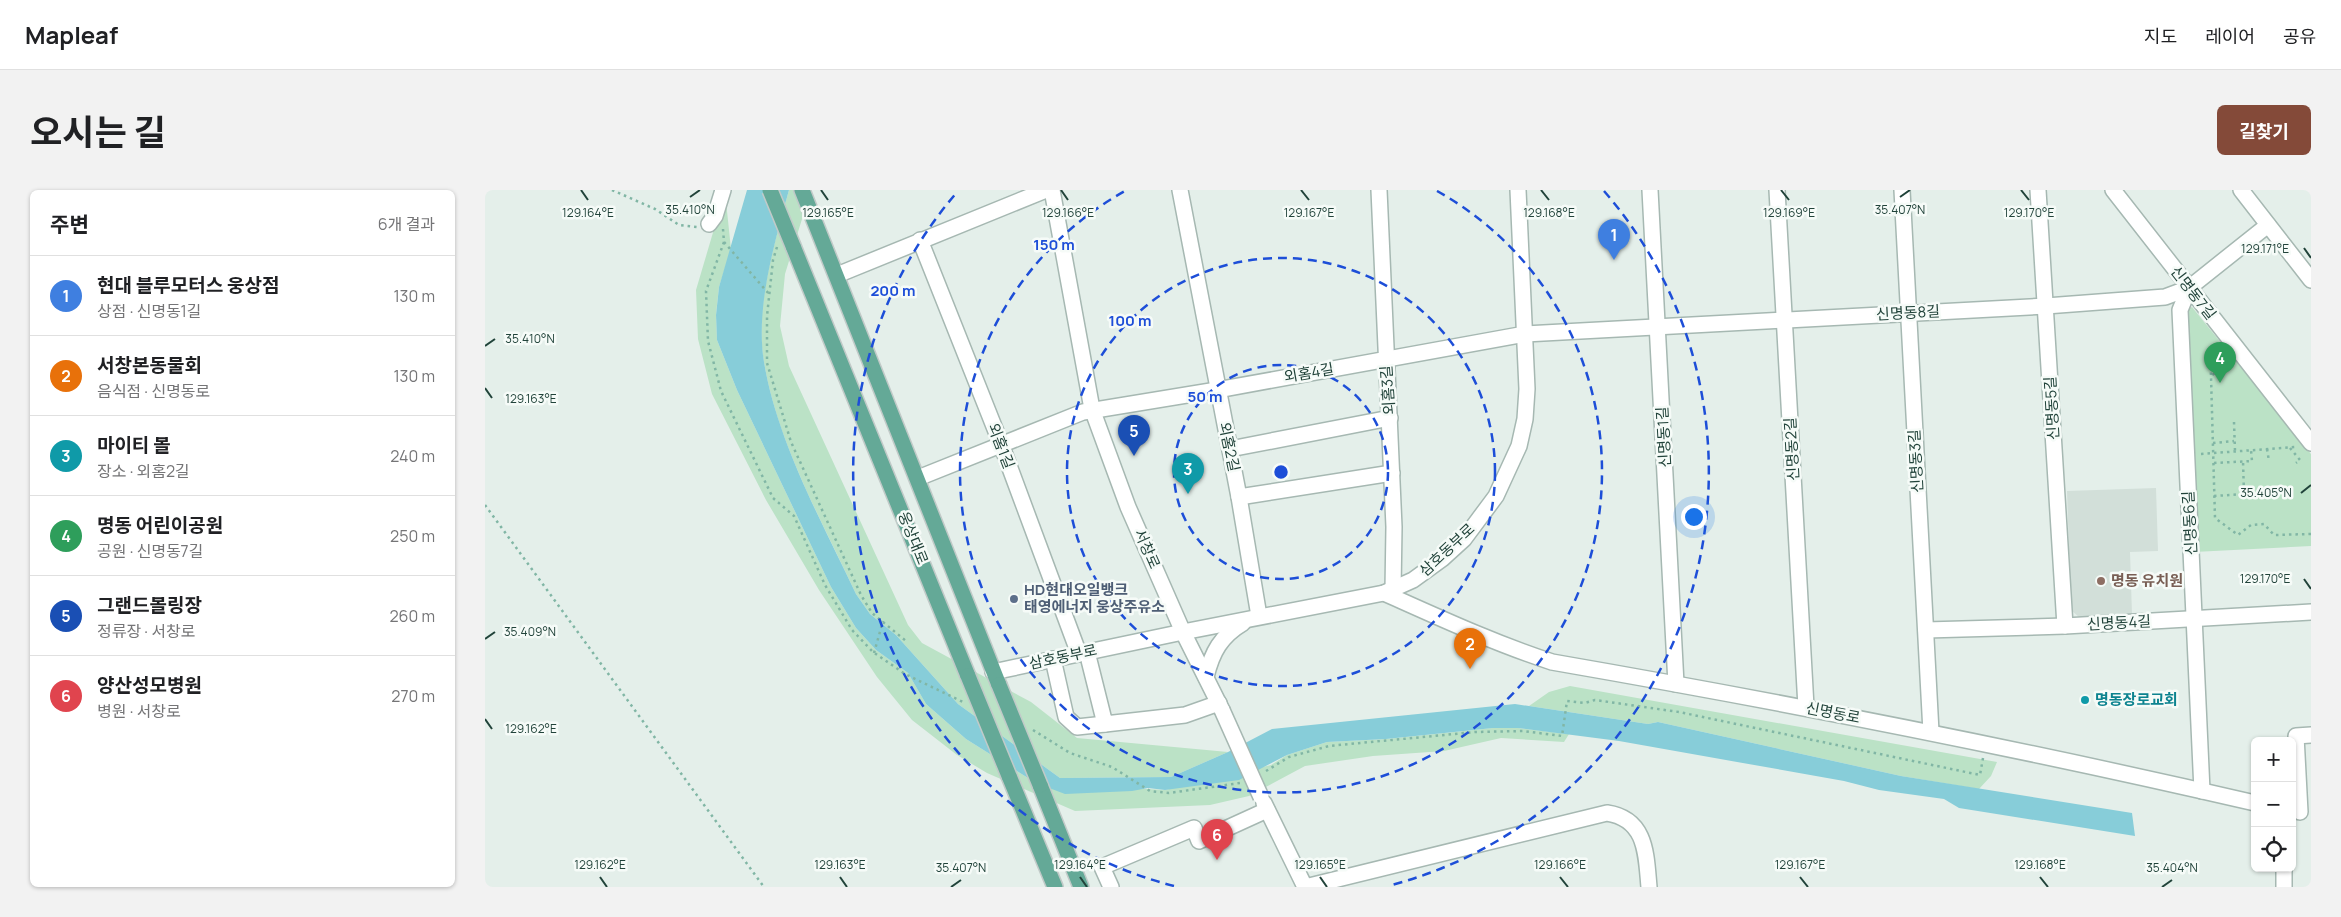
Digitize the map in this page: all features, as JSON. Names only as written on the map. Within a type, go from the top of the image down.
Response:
[{"type":"main road","name":"웅상대로","points":[[770,190],[786,244],[1055,887]]},
{"type":"main road","name":"웅상대로","points":[[804,196],[1081,887]]},
{"type":"street","points":[[716,224],[715,216],[723,190]]},
{"type":"street","points":[[837,275],[1046,190]]},
{"type":"street","name":"서창로","points":[[1052,190],[1092,410],[1128,507],[1183,632],[1221,706],[1264,804],[1305,887]]},
{"type":"street","name":"외홈2길","points":[[1180,190],[1239,497],[1255,617]]},
{"type":"street","name":"외홈3길","points":[[1379,190],[1385,360],[1394,527],[1389,591]]},
{"type":"street","name":"삼호동부로","points":[[996,678],[1053,659],[1389,591],[1413,580],[1442,560],[1483,515],[1509,473],[1519,446],[1525,419],[1527,389],[1518,190]]},
{"type":"street","name":"신명동1길","points":[[1650,190],[1676,684]]},
{"type":"street","name":"신명동2길","points":[[1777,190],[1806,707]]},
{"type":"street","name":"신명동3길","points":[[1901,190],[1927,630],[1931,732]]},
{"type":"street","name":"신명동5길","points":[[2038,190],[2065,626]]},
{"type":"street","name":"신명동7길","points":[[2113,190],[2310,441]]},
{"type":"street","points":[[2241,190],[2311,280]]},
{"type":"street","name":"신명동8길","points":[[1525,334],[2046,306],[2165,297],[2189,288],[2268,225]]},
{"type":"street","name":"외홈1길","points":[[921,240],[1083,653],[1105,724]]},
{"type":"street","name":"신명동6길","points":[[2189,288],[2180,310],[2202,791]]},
{"type":"street","name":"외홈4길","points":[[918,478],[1092,410],[1217,390],[1525,334]]},
{"type":"street","points":[[1230,450],[1389,418]]},
{"type":"street","points":[[1239,497],[1392,473]]},
{"type":"street","points":[[1413,580],[1413,594],[1417,608]]},
{"type":"street","name":"신명동로","points":[[1389,591],[1417,608],[1515,650],[1552,662],[1806,707],[1931,732],[2251,802]]},
{"type":"street","name":"신명동4길","points":[[1927,630],[2065,626],[2311,612]]},
{"type":"street","points":[[1206,677],[1211,657],[1217,644],[1226,635],[1255,617]]},
{"type":"street","points":[[1053,659],[1066,717],[1077,727],[1185,715],[1221,706]]},
{"type":"street","points":[[2301,812],[2296,736],[2311,735]]},
{"type":"street","points":[[1111,887],[1102,867],[1193,828],[1199,841],[1264,804]]},
{"type":"street","points":[[1305,887],[1607,813],[1615,814],[1624,819],[1641,835],[1645,845],[1649,887]]},
{"type":"street","points":[[2284,872],[2284,887]]},
{"type":"path","points":[[612,190],[655,209],[679,225],[699,227],[716,224],[724,242],[769,294]]},
{"type":"path","points":[[724,242],[706,291],[708,341],[721,392],[773,498],[794,516],[825,584],[852,630],[874,651],[910,677],[970,705]]},
{"type":"path","points":[[786,244],[773,260],[767,316],[767,364],[791,442],[861,595],[872,613],[905,641]]},
{"type":"path","points":[[2211,376],[2232,360],[2226,352],[2210,364],[2215,518],[2238,535],[2251,525],[2264,524],[2274,535],[2311,534]]},
{"type":"path","points":[[2234,422],[2235,451]]},
{"type":"path","points":[[2213,443],[2234,441]]},
{"type":"path","points":[[2187,455],[2300,446],[2310,441]]},
{"type":"path","points":[[2290,447],[2300,460],[2295,463]]},
{"type":"path","points":[[2267,449],[2269,461]]},
{"type":"path","points":[[2213,463],[2252,461],[2251,450]]},
{"type":"path","points":[[2214,496],[2244,494],[2243,461]]},
{"type":"path","points":[[485,505],[764,887]]},
{"type":"path","points":[[874,651],[883,623]]},
{"type":"path","points":[[1264,772],[1289,757],[1329,746],[1475,732],[1523,731],[1561,736],[1567,701],[1585,703],[1595,700],[1679,712],[1980,776],[1985,744]]},
{"type":"path","points":[[1030,729],[1070,753],[1111,766],[1144,789],[1169,793],[1239,783],[1247,780]]},
{"type":"shaded area","name":"명동 유치원","points":[[2156,488],[2158,551],[2130,552],[2132,615],[2079,617],[2071,610],[2067,491]]},
{"type":"green space","points":[[789,190],[811,190],[785,274],[780,326],[789,366],[908,625],[922,643],[1031,702],[1077,738],[1228,752],[1171,777],[1060,778],[958,704],[896,635],[870,614],[856,594],[802,481],[779,422],[764,362],[762,320],[767,275]]},
{"type":"green space","points":[[725,192],[731,249],[719,287],[716,314],[717,340],[737,390],[831,587],[856,628],[876,650],[908,673],[926,704],[966,739],[1036,783],[1165,790],[1271,765],[1287,755],[1327,742],[1386,739],[1493,728],[1518,728],[1569,734],[1564,742],[1501,738],[1444,751],[1373,756],[1305,766],[1249,796],[1210,805],[1075,811],[987,773],[957,755],[912,720],[877,677],[819,590],[766,500],[712,394],[698,339],[696,290]]},
{"type":"green space","points":[[2192,307],[2311,454],[2311,546],[2194,552],[2183,312]]},
{"type":"green space","points":[[1570,686],[1997,762],[1991,776],[1979,789],[1901,776],[1658,722],[1648,724],[1529,706],[1549,692]]},
{"type":"water","points":[[747,190],[789,190],[764,297],[762,341],[764,362],[770,392],[790,451],[815,510],[856,594],[870,614],[896,635],[958,704],[1060,778],[1171,777],[1228,752],[1272,729],[1515,704],[1648,724],[1658,722],[1901,776],[2132,813],[2135,836],[1959,808],[1944,799],[1879,790],[1844,781],[1619,741],[1518,728],[1493,728],[1386,739],[1327,742],[1287,755],[1239,780],[1165,790],[1148,788],[1132,791],[1065,794],[1036,783],[966,739],[926,704],[908,673],[876,650],[856,628],[831,587],[737,390],[717,340],[716,315],[719,287]]},
{"type":"place","name":"현대 블루모터스 웅상점","points":[[1614,260]]},
{"type":"place","name":"명동 어린이공원","points":[[2220,383]]},
{"type":"place","name":"그랜드볼링장","points":[[1134,456]]},
{"type":"place","name":"마이티 볼","points":[[1188,494]]},
{"type":"place","name":"명동 유치원","points":[[2101,581]]},
{"type":"place","name":"HD현대오일뱅크 태영에너지 웅상주유소","points":[[1014,599]]},
{"type":"place","name":"서창본동물회","points":[[1470,669]]},
{"type":"place","name":"명동장로교회","points":[[2085,700]]},
{"type":"place","name":"양산성모병원","points":[[1217,860]]}]
